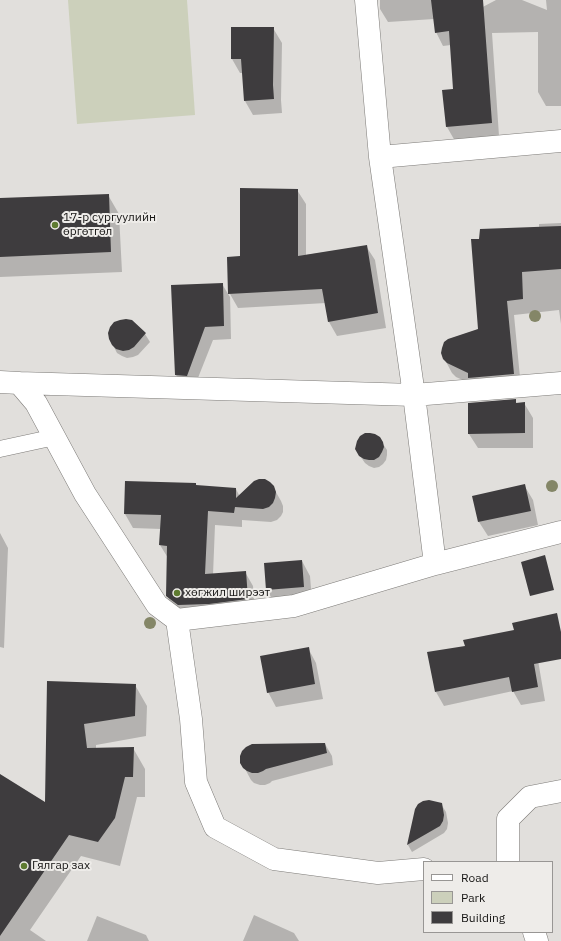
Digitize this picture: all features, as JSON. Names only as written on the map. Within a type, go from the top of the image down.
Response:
[{"type":"street","points":[[366,0],[380,157],[414,395],[436,564]]},
{"type":"street","points":[[380,157],[561,141]]},
{"type":"street","points":[[9,383],[414,395],[561,383]]},
{"type":"street","points":[[9,383],[36,403],[85,494],[157,605],[177,620],[294,606],[436,564],[561,532]]},
{"type":"street","points":[[177,620],[191,719],[196,782],[215,828],[274,859],[378,873],[423,869]]},
{"type":"street","points":[[507,861],[508,819],[530,797],[561,791]]},
{"type":"lane","points":[[0,449],[54,437]]},
{"type":"green space","points":[[68,0],[187,0],[195,115],[77,124]]},
{"type":"building","points":[[431,0],[483,0],[492,123],[446,127],[442,90],[453,89],[449,31],[435,33]]},
{"type":"building","points":[[231,27],[274,27],[274,99],[244,101],[241,59],[231,59]]},
{"type":"building","points":[[240,188],[298,189],[298,256],[367,245],[378,313],[328,322],[322,289],[228,294],[227,257],[240,256]]},
{"type":"building","name":"17-р сургуулийн өргөтгөл","points":[[109,194],[111,252],[0,257],[0,198]]},
{"type":"building","points":[[561,226],[561,269],[522,272],[523,299],[507,301],[514,374],[468,378],[468,373],[447,363],[443,359],[441,353],[444,342],[448,339],[478,329],[471,239],[479,239],[480,229]]},
{"type":"building","points":[[223,283],[224,326],[205,327],[187,376],[175,375],[171,285]]},
{"type":"building","points":[[126,319],[132,320],[146,333],[134,347],[123,351],[116,349],[112,345],[108,333],[114,322]]},
{"type":"building","points":[[516,399],[516,403],[525,402],[525,433],[468,434],[468,403]]},
{"type":"building","points":[[365,433],[375,434],[380,437],[383,442],[384,447],[382,452],[379,457],[374,460],[364,459],[359,456],[355,449],[360,436]]},
{"type":"building","points":[[265,479],[274,486],[276,492],[275,498],[269,507],[263,509],[235,507],[234,513],[208,511],[205,574],[246,571],[248,599],[209,604],[178,605],[166,596],[167,546],[159,545],[161,515],[124,514],[125,481],[196,483],[196,485],[236,488],[236,498],[254,481]]},
{"type":"building","points":[[525,484],[531,511],[478,522],[472,496]]},
{"type":"building","points":[[545,555],[554,590],[530,596],[521,562]]},
{"type":"building","points":[[302,560],[304,587],[266,590],[264,563]]},
{"type":"building","points":[[557,613],[561,632],[561,659],[534,664],[538,687],[512,692],[509,677],[435,692],[427,652],[465,646],[463,640],[514,630],[512,623]]},
{"type":"building","points":[[309,647],[315,684],[267,693],[260,656]]},
{"type":"building","points":[[47,681],[136,684],[135,716],[84,724],[87,748],[134,747],[133,777],[125,777],[115,818],[98,842],[69,835],[0,936],[0,774],[45,802]]},
{"type":"building","points":[[325,743],[327,753],[266,769],[258,773],[247,771],[240,763],[242,751],[252,744]]},
{"type":"building","points":[[429,800],[442,803],[444,815],[443,821],[440,826],[407,845],[415,809],[418,804]]},
{"type":"place","name":"17-р сургуулийн өргөтгөл","points":[[55,225]]},
{"type":"place","name":"хөгжил ширээт","points":[[177,593]]},
{"type":"place","name":"Гялгар зах","points":[[24,866]]}]
